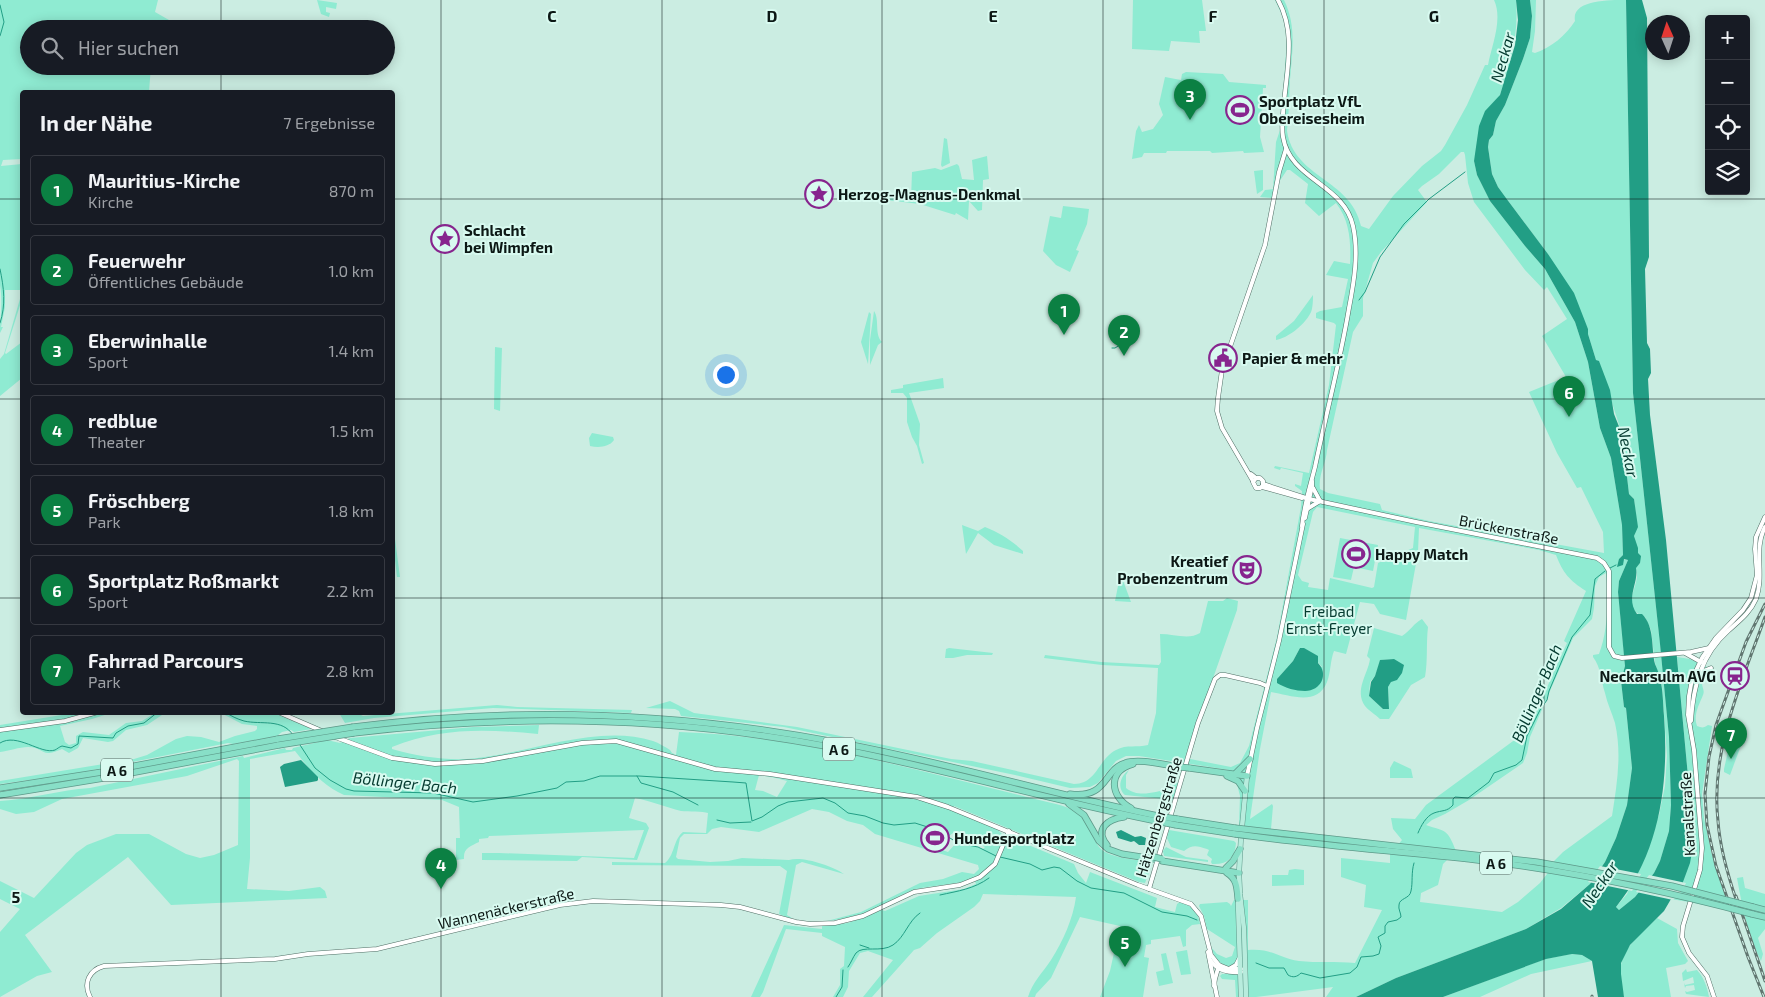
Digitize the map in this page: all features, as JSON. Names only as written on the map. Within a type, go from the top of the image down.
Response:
[{"type":"highway","name":"A 6","points":[[0,788],[353,730],[442,719],[520,715],[583,715],[765,730],[842,743],[917,759],[1176,822],[1302,843],[1478,860],[1545,870],[1662,891],[1765,917]]},
{"type":"highway","name":"A 6","points":[[678,723],[844,749],[1066,802],[1131,816],[1162,819]]},
{"type":"highway","name":"A 6","points":[[0,794],[104,778],[278,742]]},
{"type":"highway","points":[[1235,774],[1250,759]]},
{"type":"highway","points":[[1053,792],[1079,794],[1092,792],[1101,786],[1118,767],[1127,762],[1141,762],[1180,768]]},
{"type":"highway","points":[[1140,812],[1124,804],[1114,787],[1116,776],[1125,768],[1135,764],[1235,774],[1247,777]]},
{"type":"highway","points":[[1189,769],[1227,776],[1247,777]]},
{"type":"highway","points":[[1227,776],[1238,781],[1245,791]]},
{"type":"highway","name":"A 6","points":[[1066,802],[1084,815],[1099,841],[1108,849],[1122,854],[1154,858]]},
{"type":"highway","points":[[1131,816],[1114,818],[1108,822],[1103,829],[1105,844],[1114,850],[1162,860],[1239,871]]},
{"type":"highway","name":"A 6","points":[[1235,831],[1538,862],[1672,886],[1765,910]]},
{"type":"highway","points":[[1224,870],[1233,861],[1240,849]]},
{"type":"highway","points":[[1224,870],[1235,879],[1239,896]]},
{"type":"main road","points":[[1242,954],[1239,947],[1239,871],[1247,777]]},
{"type":"main road","points":[[1239,896],[1242,954],[1241,997]]},
{"type":"main road","points":[[1242,971],[1246,997]]},
{"type":"street","points":[[1247,777],[1279,641],[1307,499],[1342,346],[1352,292],[1356,250],[1355,236],[1349,212],[1330,190],[1300,169],[1291,159],[1286,149],[1282,127],[1289,37],[1286,16],[1278,0]]},
{"type":"street","points":[[1254,479],[1262,479],[1263,486],[1258,489],[1254,487],[1254,479],[1228,440],[1218,418],[1218,404],[1222,370],[1266,244],[1278,178],[1286,149]]},
{"type":"street","points":[[1283,161],[1291,159]]},
{"type":"street","points":[[1281,166],[1291,159]]},
{"type":"street","points":[[1302,526],[1307,510],[1307,499],[1312,486],[1312,479]]},
{"type":"street","name":"Brückenstraße","points":[[1263,486],[1307,499]]},
{"type":"street","name":"Brückenstraße","points":[[1263,486],[1301,498],[1597,558],[1604,563],[1609,571],[1609,647],[1612,654],[1619,658],[1691,654]]},
{"type":"street","points":[[1307,510],[1320,501],[1312,486]]},
{"type":"street","points":[[1703,661],[1716,644],[1753,605],[1758,570],[1755,549],[1756,537],[1765,517]]},
{"type":"street","points":[[1703,661],[1709,648],[1743,610],[1756,589],[1761,574],[1759,545],[1765,527]]},
{"type":"street","points":[[1691,654],[1709,648]]},
{"type":"street","points":[[1691,654],[1703,661]]},
{"type":"street","points":[[1691,654],[1696,669]]},
{"type":"street","name":"Kanalstraße","points":[[1703,661],[1696,669],[1690,687],[1688,704],[1702,848],[1700,870],[1682,932],[1683,942],[1707,976],[1714,997]]},
{"type":"street","name":"Kanalstraße","points":[[1691,729],[1692,704],[1703,661]]},
{"type":"street","points":[[1698,677],[1711,668]]},
{"type":"street","name":"Hätzenbergstraße","points":[[1149,889],[1190,752],[1214,681],[1218,676],[1225,675],[1260,684]]},
{"type":"street","points":[[1260,684],[1269,678]]},
{"type":"street","points":[[1260,684],[1267,687]]},
{"type":"street","points":[[1260,684],[1265,694]]},
{"type":"street","points":[[0,730],[65,721],[87,715]]},
{"type":"street","points":[[285,715],[369,751],[411,762],[449,764],[483,761],[582,743],[616,741],[716,769],[770,774],[917,798],[948,807],[1149,889],[1191,904],[1198,911],[1204,923],[1211,955],[1219,967],[1242,971]]},
{"type":"street","name":"Wannenäckerstraße","points":[[90,997],[87,985],[89,975],[96,969],[104,966],[275,959],[308,954],[377,949],[560,905],[581,902],[721,905],[744,908],[796,922],[810,924],[835,923],[863,916],[914,892],[966,883],[984,875],[996,864],[1009,831]]},
{"type":"street","points":[[1204,923],[1216,997]]},
{"type":"street","points":[[1229,969],[1236,964],[1242,954]]},
{"type":"street","points":[[1209,958],[1226,972],[1242,971]]},
{"type":"street","points":[[1214,986],[1219,967]]},
{"type":"green space","points":[[0,0],[158,0],[155,12],[169,20],[20,20],[20,75],[150,75],[149,90],[20,90],[20,159],[3,160],[1,166],[20,164],[20,290],[5,290],[5,307],[1,327],[3,327],[0,333],[1,34]]},
{"type":"green space","points":[[317,0],[337,3],[336,9],[326,7],[326,12],[330,13],[329,17],[321,14]]},
{"type":"green space","points":[[1133,0],[1202,0],[1206,31],[1199,31],[1200,43],[1171,41],[1169,51],[1132,49]]},
{"type":"green space","name":"Freibad Ernst-Freyer","points":[[1275,0],[1284,0],[1291,20],[1292,50],[1287,131],[1292,147],[1300,159],[1346,198],[1355,210],[1361,226],[1369,229],[1393,196],[1445,145],[1467,105],[1485,65],[1488,65],[1497,24],[1494,0],[1516,0],[1515,37],[1510,60],[1500,95],[1496,101],[1474,161],[1477,175],[1490,201],[1545,269],[1575,322],[1588,362],[1600,428],[1611,458],[1622,525],[1623,555],[1619,559],[1628,560],[1619,581],[1618,592],[1625,666],[1621,681],[1624,707],[1626,708],[1632,768],[1627,805],[1616,838],[1605,862],[1590,884],[1561,908],[1526,929],[1396,978],[1356,997],[1326,997],[1333,987],[1256,997],[1236,997],[1235,980],[1222,979],[1220,976],[1222,974],[1235,974],[1235,968],[1219,962],[1214,956],[1211,947],[1217,954],[1226,958],[1232,956],[1235,947],[1207,929],[1199,906],[1200,904],[1227,902],[1231,906],[1234,900],[1248,900],[1248,950],[1263,950],[1299,961],[1355,963],[1382,910],[1364,907],[1366,885],[1341,877],[1341,858],[1390,863],[1390,854],[1402,840],[1393,829],[1391,818],[1415,819],[1426,805],[1524,733],[1567,643],[1564,641],[1586,591],[1567,576],[1556,555],[1539,550],[1419,528],[1418,552],[1406,620],[1380,614],[1374,604],[1360,602],[1346,654],[1334,651],[1327,682],[1323,690],[1317,695],[1302,698],[1271,692],[1260,749],[1250,819],[1272,804],[1271,829],[1239,826],[1240,796],[1237,784],[1228,780],[1229,770],[1139,756],[1126,756],[1116,761],[1098,783],[1090,787],[1070,788],[784,727],[681,716],[679,711],[675,709],[646,708],[670,701],[694,713],[797,727],[951,759],[972,761],[1074,784],[1082,783],[1093,776],[1105,759],[1116,750],[1124,747],[1148,745],[1156,713],[1158,668],[1102,665],[1044,658],[1045,655],[1101,662],[1159,665],[1161,662],[1160,634],[1191,636],[1200,633],[1208,601],[1223,601],[1227,598],[1238,601],[1237,610],[1185,758],[1231,767],[1240,763],[1249,746],[1277,637],[1301,507],[1302,491],[1295,484],[1301,486],[1303,473],[1274,468],[1275,466],[1309,473],[1329,385],[1336,325],[1316,318],[1316,313],[1342,307],[1348,279],[1326,275],[1334,261],[1350,264],[1349,232],[1341,210],[1336,203],[1319,216],[1305,203],[1308,184],[1290,170],[1287,170],[1279,182],[1279,167],[1273,198],[1260,197],[1265,190],[1273,189],[1276,142],[1281,127],[1287,37],[1283,17]],"holes":[[[1461,152],[1464,152],[1468,183],[1474,202],[1525,270],[1544,290],[1547,287],[1567,319],[1542,336],[1566,377],[1529,392],[1557,453],[1577,488],[1581,487],[1603,532],[1604,553],[1429,521],[1382,510],[1380,504],[1328,493],[1320,489],[1321,474],[1353,332],[1363,316],[1363,298],[1373,263],[1427,202],[1418,190],[1439,174]],[[1317,507],[1415,527],[1413,548],[1378,563],[1374,587],[1372,588],[1330,578],[1328,590],[1308,587],[1309,583],[1302,581],[1298,575],[1313,512]],[[1606,573],[1607,614],[1602,645],[1599,654],[1593,655],[1593,657],[1599,670],[1617,735],[1618,769],[1612,816],[1563,852],[1553,862],[1540,883],[1518,902],[1502,912],[1420,902],[1421,893],[1438,885],[1443,864],[1456,851],[1445,832],[1426,825],[1469,800],[1523,763],[1530,737],[1573,638],[1592,619],[1595,586],[1599,577]],[[1300,648],[1308,651],[1322,667],[1277,679],[1293,661]]]},
{"type":"green space","points":[[1530,0],[1536,0],[1532,52],[1535,53],[1547,48],[1563,36],[1575,21],[1575,14],[1585,5],[1601,1],[1626,0],[1633,393],[1669,737],[1671,805],[1669,831],[1660,861],[1654,873],[1635,897],[1619,910],[1616,907],[1627,894],[1659,815],[1665,786],[1667,756],[1662,686],[1655,663],[1651,630],[1645,617],[1633,609],[1632,604],[1637,576],[1636,567],[1640,563],[1634,536],[1637,525],[1634,499],[1629,494],[1622,434],[1599,362],[1596,360],[1588,329],[1548,254],[1498,187],[1492,174],[1488,147],[1489,140],[1493,135],[1496,121],[1505,105],[1530,38],[1532,16]]},
{"type":"green space","points":[[1186,72],[1223,74],[1229,82],[1266,85],[1266,88],[1263,88],[1260,137],[1264,152],[1212,153],[1210,151],[1167,151],[1166,153],[1144,153],[1142,157],[1132,159],[1136,131],[1139,125],[1142,132],[1153,129],[1163,115],[1159,104],[1165,77],[1181,80],[1182,74]]},
{"type":"green space","points":[[944,138],[947,139],[950,163],[942,167],[941,165]]},
{"type":"green space","points":[[987,156],[989,179],[983,180],[982,210],[978,211],[969,201],[968,220],[956,213],[955,215],[920,204],[869,198],[880,196],[911,199],[912,172],[935,168],[941,170],[957,164],[962,179],[974,180],[972,160]]},
{"type":"green space","points":[[1263,170],[1263,190],[1257,194],[1254,171]]},
{"type":"green space","points":[[1063,206],[1089,209],[1087,224],[1076,250],[1079,251],[1070,272],[1056,265],[1043,251],[1050,216],[1061,218]]},
{"type":"green space","points":[[1313,295],[1311,312],[1304,322],[1290,334],[1276,340],[1276,336],[1294,321]]},
{"type":"green space","points":[[20,299],[20,305],[5,353],[20,344],[20,380],[0,396],[0,359],[4,354]]},
{"type":"green space","points":[[874,311],[877,319],[878,335],[882,342],[878,345],[870,365],[870,340]]},
{"type":"green space","points":[[869,312],[871,314],[868,364],[861,342]]},
{"type":"green space","points":[[495,347],[502,348],[500,411],[494,409]]},
{"type":"green space","points":[[943,378],[944,388],[909,393],[920,424],[919,445],[924,463],[922,464],[907,422],[907,398],[903,393],[891,393],[891,390],[903,388],[903,385]]},
{"type":"green space","points":[[592,433],[613,437],[614,440],[604,446],[590,446],[589,438]]},
{"type":"green space","points":[[962,525],[978,531],[985,527],[996,532],[1014,543],[1023,551],[1023,554],[994,545],[978,533],[966,554]]},
{"type":"green space","name":"Happy Match","points":[[1340,538],[1378,545],[1373,571],[1354,567],[1351,580],[1333,577]]},
{"type":"green space","points":[[395,539],[400,577],[397,577],[395,560]]},
{"type":"green space","points":[[1120,576],[1122,578],[1131,602],[1115,601]]},
{"type":"green space","points":[[1422,619],[1428,627],[1425,677],[1411,685],[1389,719],[1380,719],[1365,706],[1361,694],[1361,688],[1369,665],[1370,659],[1367,656],[1374,628],[1402,636]],"holes":[[[1394,659],[1391,682],[1388,687],[1389,709],[1383,709],[1369,696],[1370,682],[1375,676],[1381,660]]]},
{"type":"green space","points":[[946,649],[993,653],[992,655],[967,655],[945,658]]},
{"type":"green space","points":[[1677,657],[1690,659],[1707,667],[1702,681],[1704,693],[1696,718],[1697,726],[1712,726],[1702,794],[1704,818],[1712,855],[1732,911],[1671,899],[1694,842]]},
{"type":"green space","points":[[497,705],[632,710],[631,713],[493,708],[374,718],[345,723],[340,715],[363,716],[395,715],[395,713]]},
{"type":"green space","points":[[62,715],[105,715],[60,726],[65,742],[69,745],[76,743],[76,736],[83,732],[109,735],[126,723],[142,721],[152,715],[162,715],[147,725],[126,730],[113,741],[83,738],[78,748],[69,753],[62,749],[46,753],[33,747],[0,752],[0,725]]},
{"type":"green space","points":[[225,715],[279,715],[312,729],[294,732],[291,730],[282,732],[277,736],[233,744],[228,743],[72,774],[0,784],[0,781],[134,759],[147,755],[176,739],[187,736],[201,737],[219,742],[257,729],[257,726],[242,724]]},
{"type":"green space","points":[[539,725],[538,734],[464,731],[410,740],[392,747],[392,749],[429,757],[467,759],[585,738],[631,736],[653,741],[676,755],[679,732],[775,741],[869,759],[1072,809],[1084,818],[1097,844],[1105,852],[1125,858],[1153,862],[1145,883],[954,806],[952,810],[997,829],[1002,834],[1003,842],[1009,845],[1014,839],[1074,864],[1086,883],[1090,872],[1157,898],[1155,907],[1175,912],[1177,904],[1180,902],[1188,904],[1196,912],[1200,924],[1192,925],[1186,930],[1186,946],[1183,947],[1180,936],[1151,940],[1151,944],[1146,945],[1144,957],[1149,958],[1143,997],[1100,997],[1110,971],[1120,926],[1080,917],[1051,978],[1035,997],[1028,997],[1035,982],[1051,960],[1063,938],[1073,913],[1076,897],[983,894],[980,901],[974,907],[937,933],[920,948],[914,950],[872,997],[863,997],[893,960],[868,951],[860,953],[849,971],[848,987],[843,997],[833,997],[840,985],[840,969],[844,966],[845,947],[822,936],[822,933],[786,929],[763,992],[760,997],[751,997],[784,925],[822,929],[822,926],[848,923],[882,910],[885,911],[919,896],[964,889],[976,884],[974,878],[914,890],[867,912],[827,921],[861,912],[920,883],[943,879],[962,872],[974,874],[979,869],[978,865],[875,834],[863,825],[847,821],[829,812],[812,809],[759,832],[721,827],[712,829],[707,834],[684,834],[680,838],[676,857],[678,859],[710,862],[742,858],[802,859],[825,865],[844,874],[802,862],[796,865],[787,915],[791,919],[779,914],[787,871],[780,866],[612,865],[612,862],[665,863],[671,856],[677,839],[683,832],[706,833],[708,813],[681,811],[635,798],[629,818],[646,823],[649,828],[637,860],[582,857],[577,861],[482,860],[482,853],[634,858],[644,830],[489,836],[488,838],[479,839],[479,842],[468,848],[464,859],[456,860],[456,838],[460,838],[459,807],[442,800],[344,795],[323,782],[295,751],[250,759],[250,858],[247,889],[289,891],[320,887],[325,891],[327,898],[171,905],[128,857],[25,935],[52,972],[37,976],[0,997],[0,932],[20,909],[0,899],[0,881],[34,898],[76,853],[87,845],[116,834],[149,834],[186,854],[200,858],[214,855],[238,845],[239,761],[237,759],[187,776],[62,799],[34,812],[16,814],[0,809],[0,801],[90,788],[243,756],[244,758],[285,748],[286,750],[292,750],[293,748],[327,740],[340,743],[350,738],[473,727]],"holes":[[[759,775],[776,778],[787,781],[777,797],[755,790]],[[953,833],[985,847],[983,849],[958,841],[948,852],[933,847],[934,841],[943,844],[945,839]]]},
{"type":"green space","points":[[1733,729],[1746,732],[1730,775],[1724,772],[1724,769]]},
{"type":"green space","points":[[1394,761],[1411,769],[1413,778],[1390,778],[1390,768]]},
{"type":"green space","points":[[1129,770],[1126,775],[1126,788],[1141,794],[1152,793],[1168,789],[1171,781],[1178,783],[1174,800],[1125,795],[1120,786],[1123,775]]},
{"type":"green space","points":[[1169,830],[1234,841],[1236,843],[1234,853],[1226,862],[1212,864],[1212,859],[1207,855],[1209,850],[1207,849],[1195,846],[1184,851],[1171,847],[1167,838]]},
{"type":"green space","points":[[1166,847],[1186,857],[1208,860],[1208,862],[1164,856],[1163,851]]},
{"type":"green space","points":[[1289,870],[1304,870],[1304,885],[1272,886],[1272,875],[1288,875]]},
{"type":"green space","points":[[1743,877],[1745,888],[1765,894],[1765,929],[1758,938],[1763,954],[1761,961],[1749,931],[1741,899],[1737,878]]},
{"type":"green space","points":[[1657,918],[1677,929],[1678,943],[1688,961],[1685,964],[1666,968],[1671,997],[1624,997],[1621,973],[1623,958],[1635,939]]},
{"type":"green space","points":[[1187,950],[1191,974],[1181,975],[1176,952]]},
{"type":"green space","points":[[1166,953],[1173,983],[1159,986],[1156,972],[1164,970],[1161,954]]},
{"type":"green space","points":[[1571,954],[1582,955],[1592,961],[1531,974],[1480,997],[1443,997],[1545,959]]},
{"type":"green space","points":[[1686,969],[1687,972],[1697,970],[1702,976],[1709,997],[1686,994],[1685,991],[1695,990],[1694,985],[1686,986],[1685,988],[1684,983],[1685,985],[1694,983],[1693,977],[1683,981],[1682,973]]},
{"type":"water","name":"Neckar","points":[[1516,0],[1530,0],[1532,16],[1530,38],[1505,105],[1496,121],[1493,135],[1489,140],[1488,147],[1492,174],[1498,187],[1548,254],[1574,293],[1588,329],[1596,360],[1599,361],[1610,390],[1614,414],[1622,434],[1629,494],[1634,499],[1638,527],[1634,536],[1638,553],[1641,556],[1640,563],[1636,568],[1632,602],[1637,614],[1642,614],[1646,619],[1651,631],[1655,664],[1660,676],[1662,692],[1665,741],[1663,792],[1652,841],[1643,864],[1631,886],[1616,907],[1619,910],[1635,897],[1654,873],[1660,861],[1669,831],[1671,805],[1669,737],[1633,393],[1626,0],[1642,0],[1646,15],[1645,60],[1647,60],[1649,257],[1645,269],[1647,343],[1650,349],[1651,373],[1648,379],[1650,415],[1666,540],[1694,841],[1690,863],[1680,890],[1671,899],[1664,911],[1630,945],[1621,963],[1624,997],[1598,997],[1592,961],[1582,955],[1572,954],[1546,959],[1443,997],[1356,997],[1396,978],[1526,929],[1561,909],[1590,884],[1605,862],[1616,838],[1627,805],[1632,768],[1626,708],[1624,707],[1621,681],[1625,666],[1618,592],[1619,581],[1628,560],[1624,559],[1623,565],[1617,567],[1619,559],[1623,555],[1622,525],[1611,458],[1600,428],[1588,362],[1575,322],[1545,269],[1490,201],[1477,175],[1474,161],[1479,126],[1485,111],[1500,95],[1515,45],[1518,20]]},
{"type":"water","points":[[1300,648],[1304,648],[1318,656],[1318,663],[1323,672],[1322,681],[1311,690],[1294,690],[1277,683],[1277,679],[1293,661]]},
{"type":"water","points":[[1394,659],[1404,665],[1402,673],[1397,680],[1391,682],[1388,687],[1389,709],[1383,709],[1369,696],[1371,682],[1380,660]]},
{"type":"water","points":[[301,760],[318,777],[318,780],[285,787],[280,767],[284,764]]},
{"type":"water","points":[[1121,830],[1135,837],[1141,836],[1146,838],[1145,845],[1139,845],[1134,841],[1131,842],[1118,838],[1116,832]]},
{"type":"pier","points":[[1600,866],[1641,874],[1632,891],[1588,882]]},
{"type":"pier","points":[[1649,875],[1686,883],[1682,891],[1673,900],[1636,892]]},
{"type":"waterway","points":[[0,5],[4,22],[0,36]]},
{"type":"waterway","points":[[1359,300],[1365,292],[1380,257],[1404,224],[1429,199],[1465,172]]},
{"type":"waterway","points":[[0,269],[4,296],[0,323]]},
{"type":"waterway","points":[[1112,348],[1123,343]]},
{"type":"waterway","name":"Böllinger Bach","points":[[1610,568],[1616,565]]},
{"type":"waterway","name":"Böllinger Bach","points":[[1418,833],[1422,824],[1429,816],[1451,807],[1455,797],[1468,798],[1489,782],[1494,773],[1516,765],[1522,760],[1527,736],[1547,700],[1572,637],[1590,615],[1595,579],[1605,571]]},
{"type":"waterway","name":"Böllinger Bach","points":[[0,743],[14,740],[49,751],[62,746],[71,748],[78,744],[79,736],[113,738],[116,733],[128,726],[144,723],[154,715]]},
{"type":"waterway","name":"Böllinger Bach","points":[[230,715],[244,721],[277,724],[283,726],[293,735]]},
{"type":"waterway","name":"Böllinger Bach","points":[[300,745],[315,768],[330,780],[346,789],[354,791],[433,793],[473,802],[557,788],[566,782],[584,781],[600,776],[639,776],[746,783],[752,821],[788,802],[823,798],[835,803],[848,813],[894,825],[915,823],[937,830],[958,843],[978,847],[996,856]]},
{"type":"waterway","name":"Böllinger Bach","points":[[637,776],[641,783],[673,792],[698,805]]},
{"type":"waterway","name":"Böllinger Bach","points":[[717,820],[730,823],[751,822]]},
{"type":"waterway","name":"Böllinger Bach","points":[[1000,857],[1030,864],[1042,870],[1054,867],[1060,868],[1077,881],[1091,888],[1124,893],[1162,912],[1187,916],[1197,920]]},
{"type":"waterway","name":"Böllinger Bach","points":[[1256,963],[1269,968],[1284,968],[1288,975],[1293,977],[1301,973],[1320,978],[1350,973],[1357,967],[1361,957],[1379,954],[1381,946],[1378,937],[1385,933],[1385,926],[1388,922],[1401,917],[1399,903],[1410,894],[1414,863]]},
{"type":"waterway","points":[[940,895],[972,887],[989,878]]},
{"type":"waterway","points":[[848,967],[859,951],[893,945],[901,938],[912,920],[920,913]]},
{"type":"waterway","points":[[860,945],[869,948]]},
{"type":"waterway","points":[[836,997],[842,987],[843,970]]},
{"type":"railway","points":[[1764,997],[1716,866],[1707,825],[1705,794],[1709,757],[1716,725],[1746,642],[1765,604]]},
{"type":"railway","points":[[1737,902],[1725,862],[1719,831],[1717,795],[1719,768],[1723,742],[1730,717],[1765,617]]},
{"type":"railway","points":[[1736,896],[1765,981]]},
{"type":"place","name":"Sportplatz VfL Obereisesheim","points":[[1240,110]]},
{"type":"place","name":"Eberwinhalle","points":[[1190,120]]},
{"type":"place","name":"Herzog-Magnus-Denkmal","points":[[819,194]]},
{"type":"place","name":"Schlacht bei Wimpfen","points":[[445,239]]},
{"type":"place","name":"Mauritius-Kirche","points":[[1064,335]]},
{"type":"place","name":"Feuerwehr","points":[[1124,356]]},
{"type":"place","name":"Papier & mehr","points":[[1223,358]]},
{"type":"place","name":"Sportplatz Roßmarkt","points":[[1569,417]]},
{"type":"place","name":"Happy Match","points":[[1356,554]]},
{"type":"place","name":"Kreatief Probenzentrum","points":[[1247,570]]},
{"type":"place","name":"Neckarsulm AVG","points":[[1735,676]]},
{"type":"place","name":"Fahrrad Parcours","points":[[1731,759]]},
{"type":"place","name":"Hundesportplatz","points":[[935,838]]},
{"type":"place","name":"redblue","points":[[441,889]]},
{"type":"place","name":"Fröschberg","points":[[1125,967]]}]
